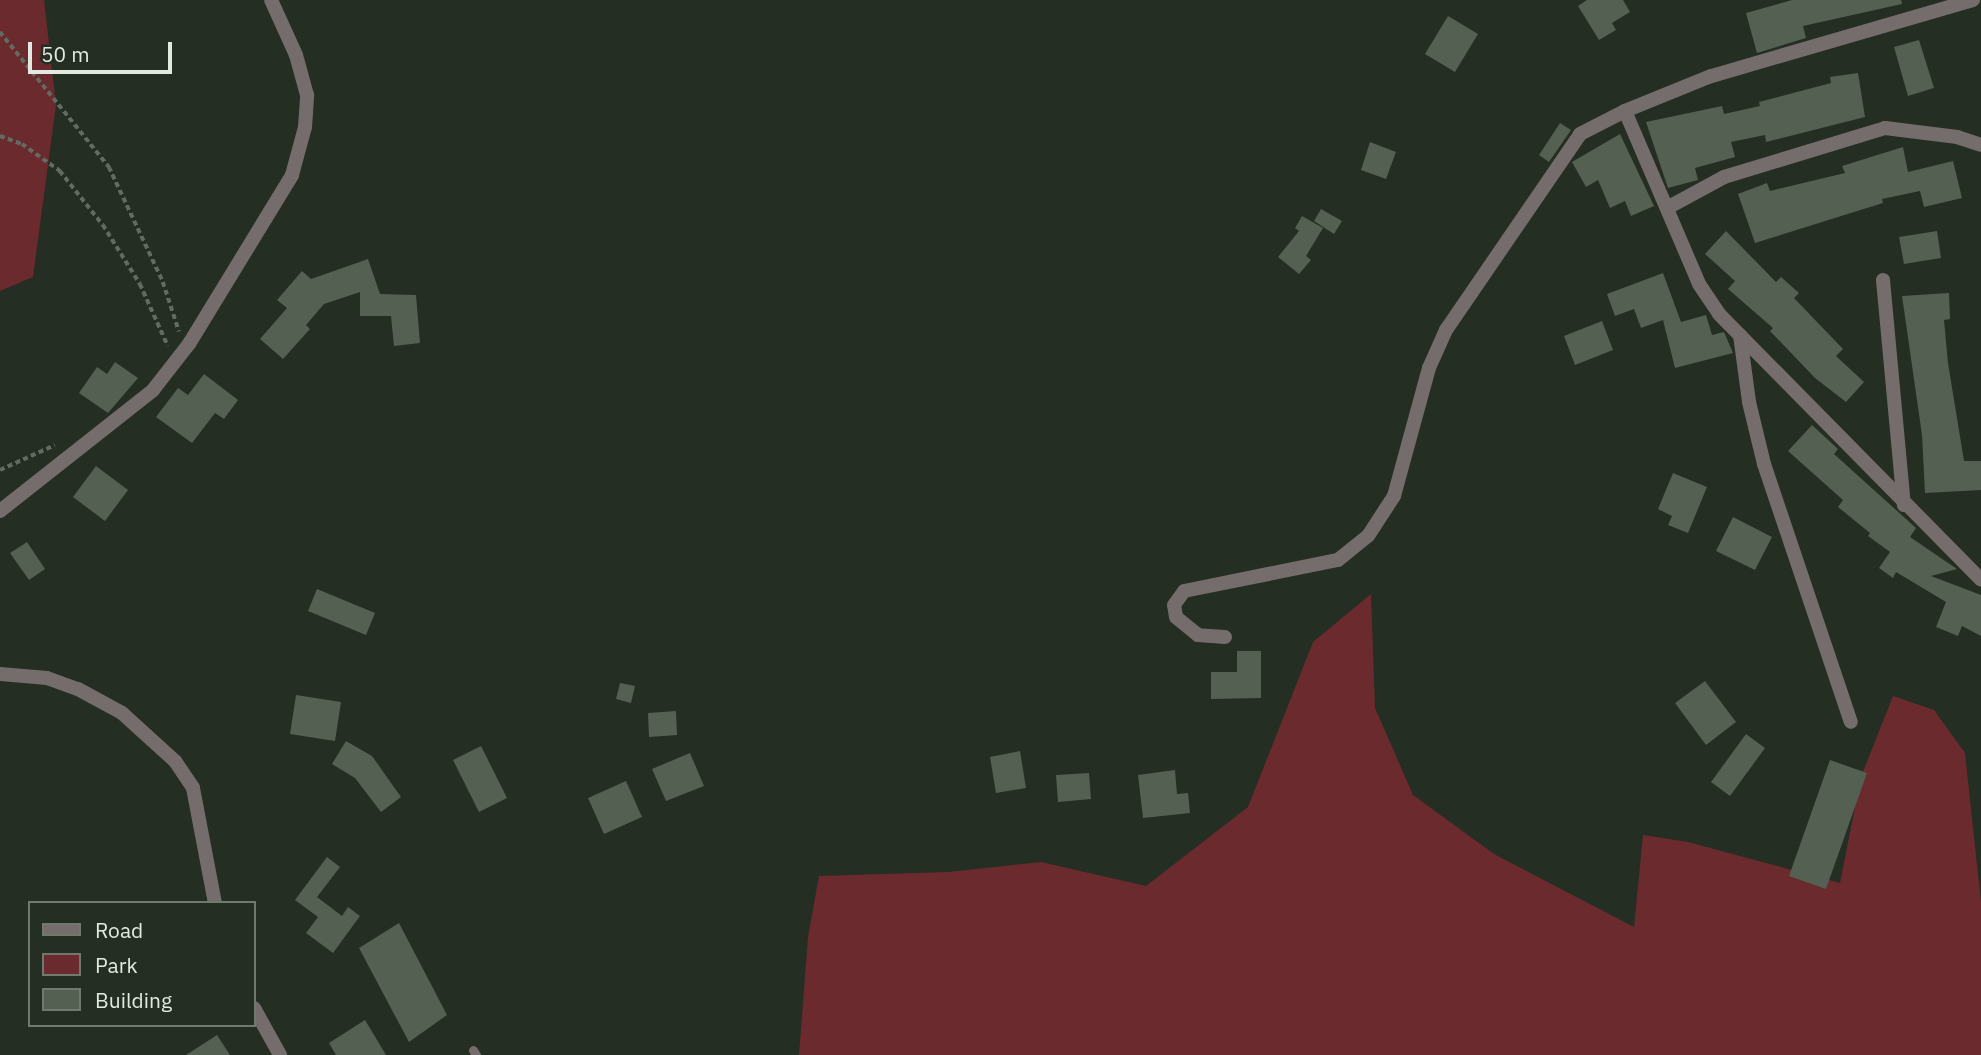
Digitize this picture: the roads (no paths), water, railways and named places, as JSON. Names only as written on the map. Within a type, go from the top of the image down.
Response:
[{"type":"street","points":[[0,511],[153,390],[188,344],[292,175],[305,127],[307,94],[296,55],[271,0]]},
{"type":"street","points":[[1225,637],[1198,635],[1176,617],[1174,605],[1184,592],[1338,560],[1368,536],[1394,495],[1422,388],[1446,330],[1580,134],[1625,111],[1711,76],[1973,0]]},
{"type":"street","points":[[1625,111],[1699,284],[1740,335],[1904,505],[1981,580]]},
{"type":"street","points":[[1667,208],[1724,177],[1885,128],[1956,137],[1981,145]]},
{"type":"street","points":[[1882,280],[1904,505]]},
{"type":"street","points":[[1740,335],[1749,402],[1764,464],[1851,722]]},
{"type":"street","points":[[0,674],[47,678],[78,689],[122,713],[175,761],[193,788],[215,901]]},
{"type":"street","points":[[256,1012],[280,1055]]}]
